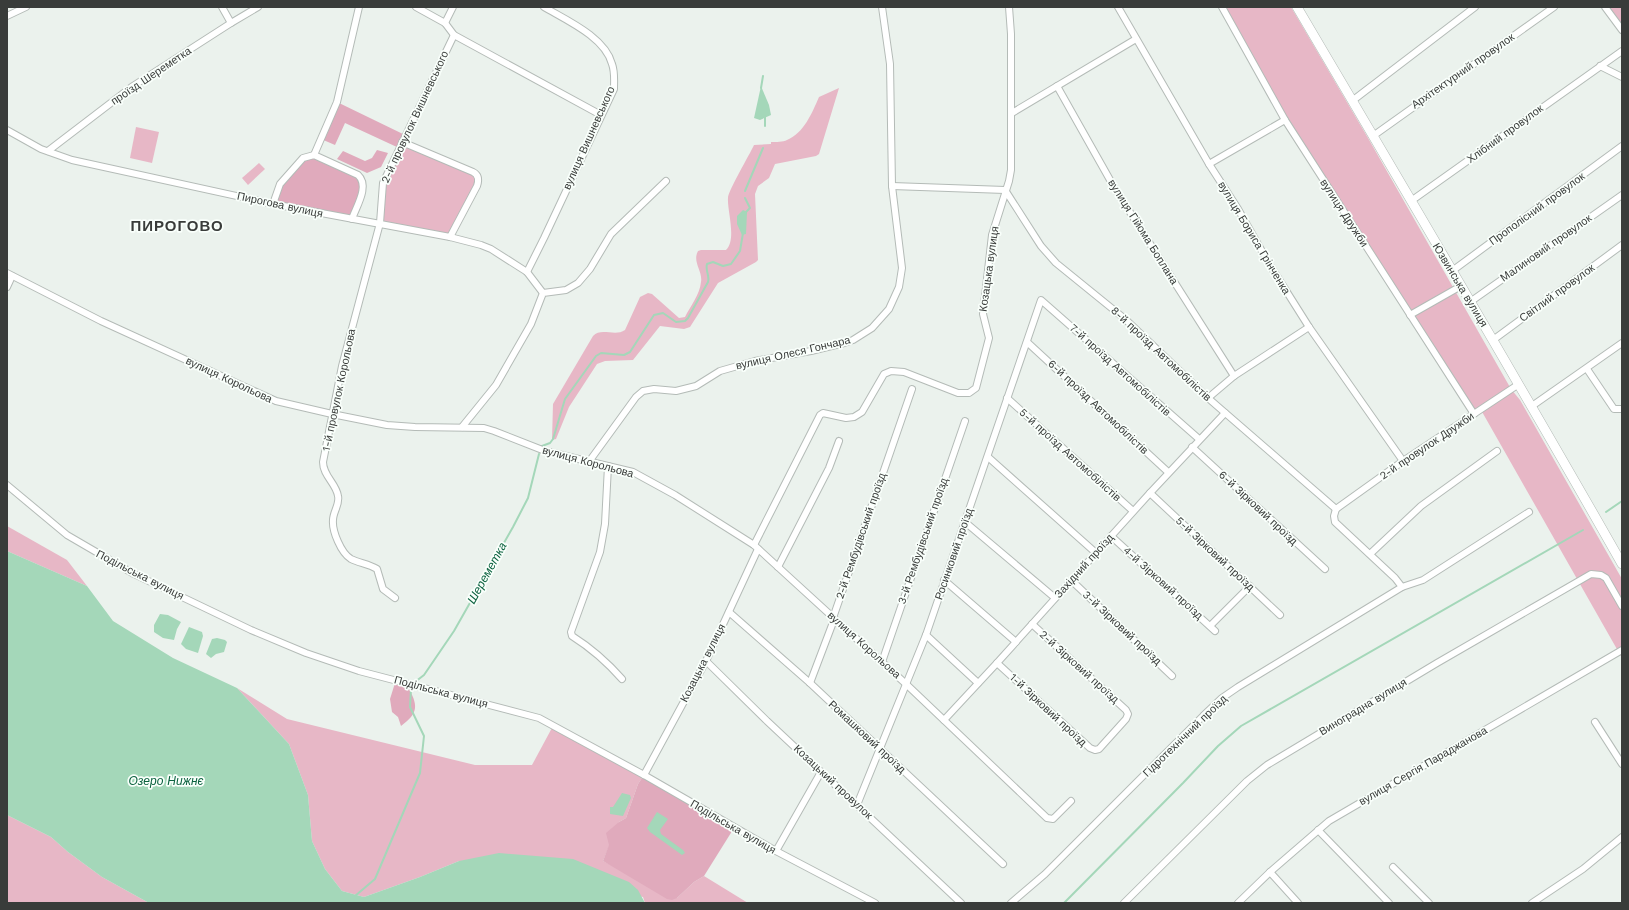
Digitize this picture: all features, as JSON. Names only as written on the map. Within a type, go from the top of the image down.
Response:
[{"type":"main road","name":"Юзвинська вулиця","points":[[1297,7],[1532,406],[1622,564]]},
{"type":"street","points":[[7,16],[26,7]]},
{"type":"street","points":[[222,7],[231,22]]},
{"type":"street","name":"проїзд Шереметка","points":[[48,151],[133,86],[231,22],[258,7]]},
{"type":"street","points":[[314,155],[337,102],[358,7]]},
{"type":"street","points":[[416,7],[445,23],[454,35],[601,115]]},
{"type":"street","points":[[445,23],[453,7]]},
{"type":"street","name":"вулиця Вишневського","points":[[527,272],[614,89],[612,63],[607,52],[592,36],[544,7]]},
{"type":"street","name":"вулиця Олеся Гончара","points":[[588,463],[636,397],[643,391],[654,389],[676,391],[696,386],[720,371],[844,343],[863,334],[886,314],[899,288],[902,276],[901,249],[892,186],[891,79],[882,7]]},
{"type":"street","name":"Козацька вулиця","points":[[644,775],[706,661],[729,612],[756,547],[820,415],[823,413],[846,418],[854,417],[862,412],[884,374],[891,371],[904,372],[958,393],[969,393],[976,388],[989,338],[983,314],[991,241],[1010,174],[1012,113],[1011,34],[1009,7]]},
{"type":"street","name":"вулиця Бориса Грінченка","points":[[1118,7],[1209,164],[1238,208],[1268,262],[1308,328],[1403,461]]},
{"type":"street","name":"вулиця Дружби","points":[[1222,7],[1285,120],[1474,414]]},
{"type":"street","points":[[1352,101],[1475,7]]},
{"type":"street","name":"Архітектурний провулок","points":[[1372,136],[1554,7]]},
{"type":"street","points":[[1606,7],[1622,30]]},
{"type":"street","name":"2-й провулок Вишневського","points":[[380,223],[383,183],[454,35]]},
{"type":"street","points":[[1012,113],[1136,39]]},
{"type":"street","name":"Хлібний провулок","points":[[1411,201],[1622,51]]},
{"type":"street","points":[[1600,66],[1622,77]]},
{"type":"street","name":"вулиця Гійома Боплана","points":[[1057,86],[1114,187],[1234,376]]},
{"type":"street","points":[[1209,164],[1285,120]]},
{"type":"street","name":"Пирогова вулиця","points":[[7,130],[48,151],[80,162],[273,204],[450,237],[488,247],[527,272],[543,293]]},
{"type":"street","points":[[402,142],[477,175],[477,186],[450,237]]},
{"type":"street","name":"Прополісний провулок","points":[[1452,271],[1622,146]]},
{"type":"street","points":[[273,204],[280,184],[304,158],[314,155],[358,175],[361,178],[363,190],[352,219]]},
{"type":"street","points":[[462,427],[496,385],[531,324],[543,293],[566,290],[578,283],[590,269],[611,234],[666,180]]},
{"type":"street","points":[[892,186],[1005,190]]},
{"type":"street","name":"8-й проїзд Автомобілістів","points":[[1005,190],[1041,246],[1056,263],[1125,319],[1208,398],[1336,509]]},
{"type":"street","name":"Малиновий провулок","points":[[1470,302],[1622,195]]},
{"type":"street","name":"1-й провулок Корольова","points":[[380,223],[342,366],[323,465],[338,497],[338,504],[333,518],[335,532],[344,551],[349,557],[377,569],[384,588],[395,598]]},
{"type":"street","name":"Світлий провулок","points":[[1493,340],[1622,245]]},
{"type":"street","points":[[7,287],[9,274]]},
{"type":"street","name":"вулиця Корольова","points":[[9,274],[101,321],[267,398],[332,414],[397,426],[489,429],[545,451],[588,463],[625,470],[655,483],[756,547],[906,684],[1047,818],[1052,818],[1070,801]]},
{"type":"street","points":[[1410,315],[1461,286]]},
{"type":"street","name":"Росинковий проїзд","points":[[857,805],[926,635],[1041,300]]},
{"type":"street","name":"7-й проїзд Автомобілістів","points":[[1041,300],[1199,439]]},
{"type":"street","points":[[1208,398],[1234,376],[1308,328]]},
{"type":"street","name":"6-й проїзд Автомобілістів","points":[[1027,342],[1168,472]]},
{"type":"street","points":[[1532,406],[1587,369],[1622,343]]},
{"type":"street","points":[[1587,369],[1614,409],[1622,409]]},
{"type":"street","name":"2-й провулок Дружби","points":[[1336,509],[1403,461],[1519,384]]},
{"type":"street","name":"2-й Рембудівський проїзд","points":[[810,683],[832,625],[833,618],[912,389]]},
{"type":"street","name":"5-й проїзд Автомобілістів","points":[[1007,398],[1133,511]]},
{"type":"street","name":"Західний проїзд","points":[[944,720],[998,663],[1168,472],[1225,413]]},
{"type":"street","name":"3-й Рембудівський проїзд","points":[[882,662],[965,421]]},
{"type":"street","points":[[778,567],[829,468],[839,441]]},
{"type":"street","name":"6-й Зірковий проїзд","points":[[1192,447],[1325,569]]},
{"type":"street","points":[[1370,554],[1421,506],[1497,451]]},
{"type":"street","points":[[988,456],[1096,552]]},
{"type":"street","points":[[608,466],[605,524],[600,552],[571,632],[572,636],[588,646],[606,661],[622,679]]},
{"type":"street","name":"Подільська вулиця","points":[[7,485],[67,535],[134,574],[251,630],[306,654],[359,671],[539,718],[644,775],[776,851],[875,903]]},
{"type":"street","name":"5-й Зірковий проїзд","points":[[1150,493],[1280,615]]},
{"type":"street","points":[[1336,509],[1334,516],[1335,522],[1395,578],[1402,587]]},
{"type":"street","name":"Гідротехнічний проїзд","points":[[1011,903],[1045,874],[1222,698],[1251,678],[1402,587],[1423,580],[1529,512]]},
{"type":"street","points":[[965,522],[1055,598]]},
{"type":"street","name":"4-й Зірковий проїзд","points":[[1111,536],[1213,628],[1250,586]]},
{"type":"street","name":"Виноградна вулиця","points":[[1124,903],[1247,781],[1267,764],[1591,574],[1601,575],[1606,578],[1622,606]]},
{"type":"street","points":[[944,580],[1016,642]]},
{"type":"street","name":"3-й Зірковий проїзд","points":[[1072,581],[1172,676]]},
{"type":"street","name":"Ромашковий проїзд","points":[[729,612],[810,683],[1003,864]]},
{"type":"street","name":"2-й Зірковий проїзд","points":[[1032,624],[1126,710]]},
{"type":"street","points":[[926,635],[978,683]]},
{"type":"street","name":"вулиця Сергія Параджанова","points":[[1238,903],[1270,872],[1329,821],[1622,650]]},
{"type":"street","name":"Козацький провулок","points":[[706,661],[767,721],[961,903]]},
{"type":"street","name":"1-й Зірковий проїзд","points":[[998,663],[1090,748],[1095,750],[1099,749],[1126,719],[1128,714],[1126,710]]},
{"type":"street","points":[[1594,722],[1622,764]]},
{"type":"street","points":[[776,851],[821,772]]},
{"type":"street","points":[[1318,830],[1389,903]]},
{"type":"street","points":[[1532,903],[1583,869],[1622,837]]},
{"type":"street","points":[[1393,867],[1429,903]]},
{"type":"street","points":[[1270,872],[1298,903]]},
{"type":"shaded area","points":[[1222,7],[1291,7],[1368,138],[1511,389],[1520,400],[1622,579],[1622,658],[1481,410],[1474,414],[1285,120]]},
{"type":"shaded area","points":[[1606,7],[1622,7],[1622,30]]},
{"type":"shaded area","points":[[839,88],[819,154],[816,156],[775,164],[769,178],[758,186],[755,194],[758,260],[718,283],[690,327],[684,329],[660,326],[633,360],[605,361],[597,364],[569,407],[556,439],[552,440],[553,404],[593,336],[600,332],[617,333],[625,330],[640,297],[648,293],[652,294],[679,318],[685,317],[697,296],[700,287],[701,274],[696,259],[698,251],[726,250],[729,245],[731,239],[731,225],[728,203],[729,194],[754,145],[771,144],[771,142],[784,141],[793,137],[807,122],[819,97]]},
{"type":"shaded area","points":[[337,102],[405,135],[399,148],[345,123],[335,145],[321,139]]},
{"type":"shaded area","points":[[136,127],[159,132],[152,163],[130,158]]},
{"type":"shaded area","points":[[402,142],[478,177],[450,237],[380,223],[383,183]]},
{"type":"shaded area","points":[[377,150],[388,153],[381,167],[367,173],[337,159],[343,151],[365,161],[372,158]]},
{"type":"shaded area","points":[[309,155],[358,175],[363,182],[352,219],[273,204],[280,184]]},
{"type":"shaded area","points":[[259,163],[265,169],[248,185],[242,178]]},
{"type":"shaded area","points":[[7,526],[67,560],[87,586],[7,551]]},
{"type":"shaded area","points":[[395,683],[408,687],[415,704],[414,713],[401,726],[398,717],[392,712],[390,699]]},
{"type":"shaded area","points":[[237,688],[287,719],[475,765],[532,765],[553,726],[644,775],[638,784],[626,818],[619,822],[603,861],[677,898],[694,882],[704,876],[748,903],[645,903],[643,897],[459,861],[364,897],[342,891],[325,869],[312,841],[308,795],[289,744]]},
{"type":"shaded area","points":[[644,775],[734,828],[704,876],[694,882],[677,898],[672,900],[667,899],[603,861],[609,845],[606,833],[626,818],[638,784]]},
{"type":"shaded area","points":[[7,815],[51,837],[68,852],[102,877],[149,903],[7,903]]},
{"type":"water","points":[[761,86],[769,105],[771,115],[760,120],[754,118]]},
{"type":"water","points":[[743,210],[747,212],[746,234],[742,235],[737,224],[737,216]]},
{"type":"water","name":"Озеро Нижнє","points":[[7,551],[87,586],[113,621],[173,658],[237,688],[289,744],[308,795],[312,841],[325,869],[342,891],[364,897],[459,861],[499,853],[573,859],[629,882],[638,890],[645,903],[149,903],[102,877],[68,852],[51,837],[7,815]]},
{"type":"water","points":[[160,614],[168,615],[181,622],[174,640],[163,638],[154,632],[154,625]]},
{"type":"water","points":[[189,627],[202,632],[203,636],[198,653],[186,649],[181,644]]},
{"type":"water","points":[[217,638],[227,642],[224,652],[216,654],[211,658],[206,654],[212,639]]},
{"type":"water","points":[[622,793],[630,795],[631,798],[623,816],[610,814],[610,807],[613,807]]},
{"type":"water","points":[[657,812],[668,819],[660,830],[661,834],[683,850],[685,853],[682,855],[650,832],[647,828]]},
{"type":"waterway","name":"Шереметка","points":[[761,88],[763,76]]},
{"type":"waterway","name":"Шереметка","points":[[765,116],[765,126]]},
{"type":"waterway","name":"Шереметка","points":[[745,191],[763,148]]},
{"type":"waterway","name":"Шереметка","points":[[745,198],[750,208],[745,213]]},
{"type":"waterway","name":"Шереметка","points":[[542,446],[550,443],[553,439],[565,399],[596,356],[601,353],[624,355],[630,352],[654,315],[663,313],[676,322],[685,321],[708,282],[707,264],[713,262],[723,266],[731,264],[740,251],[743,233]]},
{"type":"waterway","name":"Шереметка","points":[[415,682],[424,675],[454,631],[513,527],[528,498],[539,454]]},
{"type":"waterway","points":[[1606,512],[1622,501]]},
{"type":"waterway","points":[[1064,903],[1218,746],[1241,726],[1583,530]]},
{"type":"waterway","name":"Шереметка","points":[[355,896],[375,879],[420,773],[424,736],[410,707],[411,688]]},
{"type":"district","name":"ПИРОГОВО","points":[[177,226]]}]
